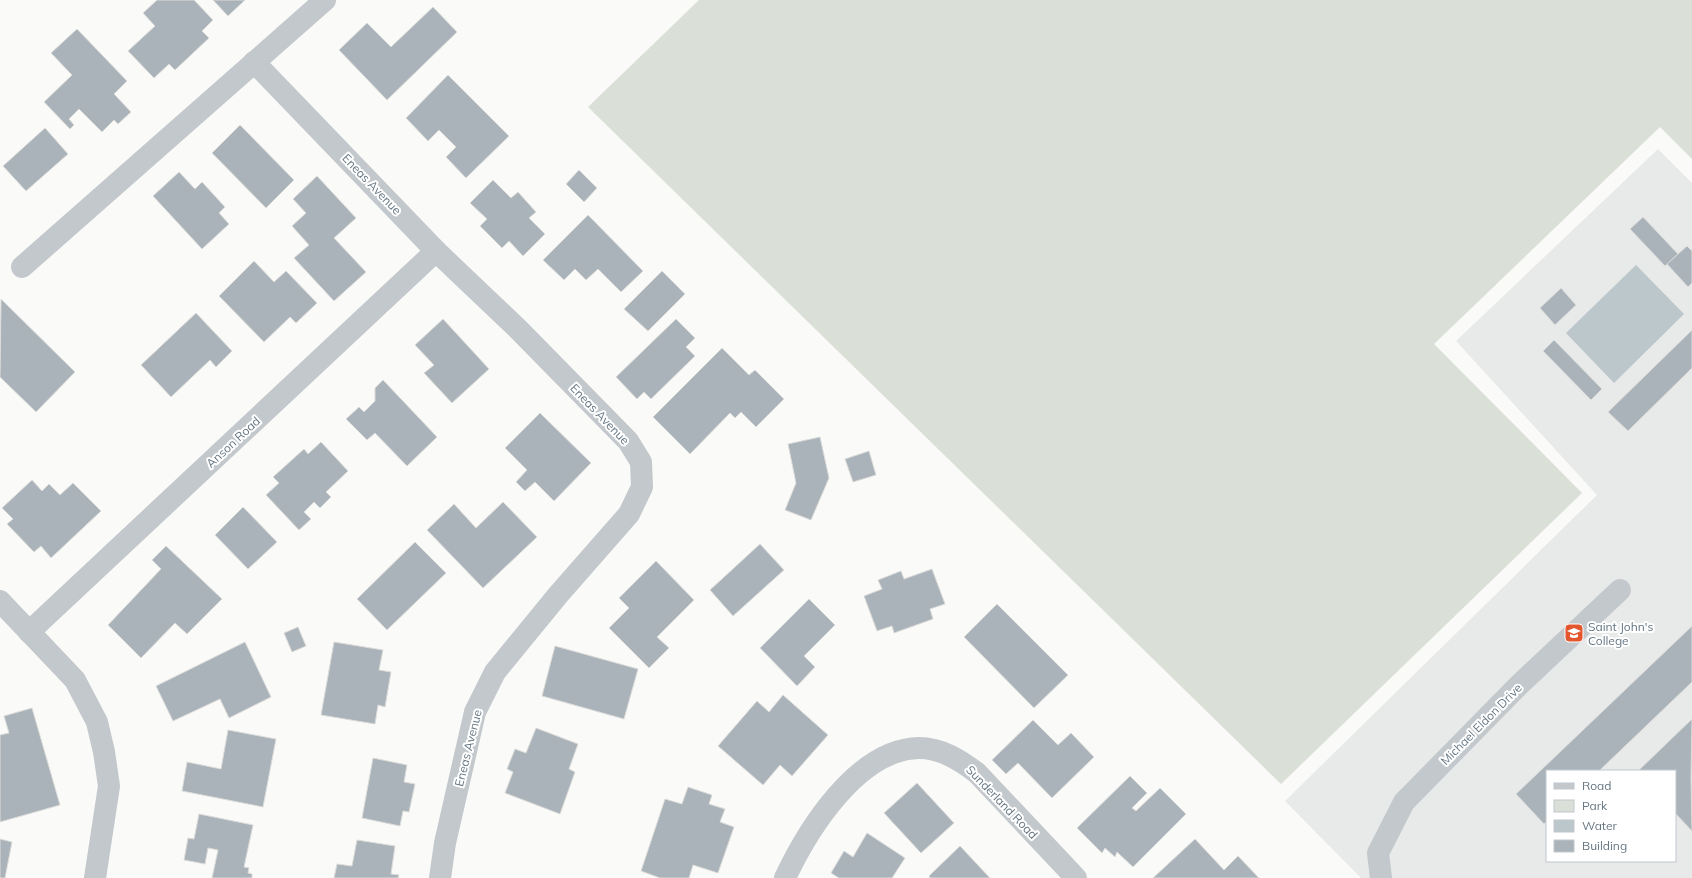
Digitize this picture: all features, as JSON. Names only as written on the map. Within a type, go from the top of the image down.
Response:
[{"type":"street","points":[[22,267],[325,0]]},
{"type":"street","name":"Eneas Avenue","points":[[254,62],[436,250],[519,330],[628,441],[641,462],[642,487],[629,514],[558,595],[495,672],[475,712],[447,836],[440,878]]},
{"type":"street","name":"Anson Road","points":[[29,632],[436,250]]},
{"type":"street","name":"Michael Eldon Drive","points":[[1381,878],[1378,853],[1404,802],[1520,685],[1620,590]]},
{"type":"street","points":[[0,602],[74,680],[97,722],[110,786],[95,878]]},
{"type":"street","name":"Sunderland Road","points":[[785,878],[793,860],[816,824],[858,775],[879,759],[901,751],[920,748],[942,752],[962,761],[977,773],[1076,878]]},
{"type":"shaded area","name":"Saint John's College","points":[[1658,149],[1692,183],[1692,878],[1361,878],[1285,801],[1597,495],[1456,341]]},
{"type":"green space","points":[[699,0],[1692,0],[1692,159],[1660,127],[1434,344],[1582,493],[1281,784],[588,107]]},
{"type":"water","points":[[1636,265],[1684,314],[1614,383],[1566,333]]},
{"type":"building","points":[[157,0],[194,0],[213,20],[202,31],[209,38],[175,70],[169,64],[154,78],[128,51],[155,26],[143,13]]},
{"type":"building","points":[[213,0],[245,0],[228,16]]},
{"type":"building","points":[[433,7],[457,32],[387,100],[339,50],[367,23],[391,47]]},
{"type":"building","points":[[77,29],[127,81],[114,94],[131,112],[118,124],[114,120],[102,132],[79,109],[69,119],[74,125],[70,129],[44,102],[72,75],[51,53]]},
{"type":"building","points":[[448,75],[509,136],[466,178],[446,157],[456,147],[439,130],[428,141],[406,118]]},
{"type":"building","points":[[240,125],[294,180],[266,208],[212,153]]},
{"type":"building","points":[[45,128],[68,154],[26,191],[3,166]]},
{"type":"building","points":[[579,170],[597,188],[584,202],[566,184]]},
{"type":"building","points":[[179,172],[195,189],[202,182],[225,207],[219,213],[229,224],[202,249],[153,196]]},
{"type":"building","points":[[317,176],[356,218],[334,238],[366,272],[334,301],[294,258],[309,245],[292,226],[306,213],[293,199]]},
{"type":"building","points":[[493,180],[511,198],[518,192],[536,212],[529,218],[545,234],[523,256],[509,241],[502,248],[480,226],[487,219],[470,203]]},
{"type":"building","points":[[588,215],[643,271],[621,292],[598,269],[586,280],[575,269],[564,280],[543,260]]},
{"type":"building","points":[[1643,217],[1678,254],[1665,266],[1630,229]]},
{"type":"building","points":[[1687,246],[1692,251],[1692,283],[1688,287],[1667,264]]},
{"type":"building","points":[[254,261],[274,282],[286,271],[317,303],[296,323],[290,317],[264,342],[219,296]]},
{"type":"building","points":[[662,271],[685,294],[648,331],[624,309]]},
{"type":"building","points":[[1561,288],[1576,305],[1555,325],[1540,308]]},
{"type":"building","points":[[1,299],[75,372],[36,412],[0,377]]},
{"type":"building","points":[[196,313],[232,351],[216,367],[210,360],[171,397],[141,365]]},
{"type":"building","points":[[443,319],[489,369],[452,403],[424,373],[434,365],[415,345]]},
{"type":"building","points":[[676,319],[695,338],[686,347],[695,356],[651,399],[644,392],[637,399],[616,377]]},
{"type":"building","points":[[1692,330],[1692,368],[1628,431],[1608,412]]},
{"type":"building","points":[[1554,340],[1602,389],[1591,400],[1543,351]]},
{"type":"building","points":[[722,348],[749,375],[755,370],[784,399],[756,427],[741,412],[735,418],[730,413],[690,454],[653,417]]},
{"type":"building","points":[[383,380],[437,437],[407,466],[375,433],[367,440],[346,419],[359,407],[364,412],[375,401],[375,388]]},
{"type":"building","points":[[540,413],[591,463],[554,501],[535,482],[525,491],[516,482],[527,470],[505,448]]},
{"type":"building","points":[[820,437],[829,478],[811,520],[785,510],[796,483],[788,444]]},
{"type":"building","points":[[321,442],[348,471],[326,492],[331,497],[320,508],[314,502],[304,512],[311,519],[299,530],[266,495],[279,483],[273,477],[304,449],[308,454]]},
{"type":"building","points":[[869,451],[876,475],[853,482],[845,459]]},
{"type":"building","points":[[32,480],[42,491],[49,484],[60,495],[73,483],[101,511],[51,558],[41,546],[34,552],[7,524],[13,519],[2,508]]},
{"type":"building","points":[[503,502],[537,537],[483,588],[427,530],[454,504],[476,528]]},
{"type":"building","points":[[243,507],[277,542],[248,569],[215,535]]},
{"type":"building","points":[[415,542],[446,573],[387,630],[357,599]]},
{"type":"building","points":[[760,544],[784,570],[733,616],[710,590]]},
{"type":"building","points":[[166,546],[222,599],[187,634],[175,623],[141,658],[108,625],[161,569],[152,560]]},
{"type":"building","points":[[656,561],[694,600],[657,637],[669,648],[649,668],[609,628],[629,608],[619,598]]},
{"type":"building","points":[[932,569],[945,604],[930,609],[933,619],[894,633],[892,626],[877,631],[864,596],[882,589],[878,580],[901,571],[904,579]]},
{"type":"building","points":[[809,599],[835,625],[804,656],[815,667],[797,686],[760,648]]},
{"type":"building","points":[[997,604],[1068,675],[1034,708],[964,637]]},
{"type":"building","points":[[1692,626],[1692,682],[1600,770],[1546,770],[1546,822],[1544,824],[1516,794]]},
{"type":"building","points":[[298,627],[306,646],[292,652],[284,633]]},
{"type":"building","points":[[245,642],[271,697],[229,718],[220,699],[173,721],[156,686]]},
{"type":"building","points":[[334,642],[383,650],[379,670],[391,672],[385,707],[378,705],[375,724],[321,715]]},
{"type":"building","points":[[555,646],[638,669],[624,719],[542,696]]},
{"type":"building","points":[[783,695],[828,735],[792,776],[780,765],[763,785],[718,746],[757,701],[769,712]]},
{"type":"building","points":[[32,708],[60,805],[0,822],[0,735],[9,733],[4,716]]},
{"type":"building","points":[[1692,719],[1692,831],[1676,814],[1676,770],[1639,770]]},
{"type":"building","points":[[1033,720],[1058,745],[1071,733],[1094,757],[1052,798],[1018,763],[1006,774],[992,760]]},
{"type":"building","points":[[536,728],[578,744],[569,769],[575,772],[560,814],[505,793],[513,772],[507,769],[515,749],[526,753]]},
{"type":"building","points":[[228,730],[276,739],[263,807],[182,791],[187,762],[221,769]]},
{"type":"building","points":[[373,758],[407,765],[404,782],[415,784],[409,812],[403,811],[400,826],[362,818]]},
{"type":"building","points":[[1130,776],[1147,793],[1132,808],[1136,811],[1160,788],[1186,814],[1133,867],[1117,852],[1115,857],[1105,848],[1102,853],[1077,828]]},
{"type":"building","points":[[917,783],[954,823],[921,853],[884,813]]},
{"type":"building","points":[[688,787],[712,795],[709,804],[725,809],[720,822],[734,827],[718,873],[693,865],[689,878],[660,878],[641,871],[665,799],[682,804]]},
{"type":"building","points":[[199,814],[253,825],[244,867],[249,868],[248,873],[252,874],[252,878],[212,878],[218,850],[208,848],[205,864],[184,860],[188,838],[194,839]]},
{"type":"building","points":[[867,833],[905,858],[892,878],[839,878],[831,873],[844,851],[853,857]]},
{"type":"building","points":[[0,839],[12,842],[5,878],[0,878]]},
{"type":"building","points":[[1195,839],[1224,870],[1238,856],[1259,878],[1153,878]]},
{"type":"building","points":[[357,840],[395,846],[391,874],[399,875],[398,878],[334,878],[337,864],[352,866]]},
{"type":"building","points":[[960,846],[990,878],[930,878],[929,876]]},
{"type":"place","name":"Saint John's College","points":[[1574,633]]}]
